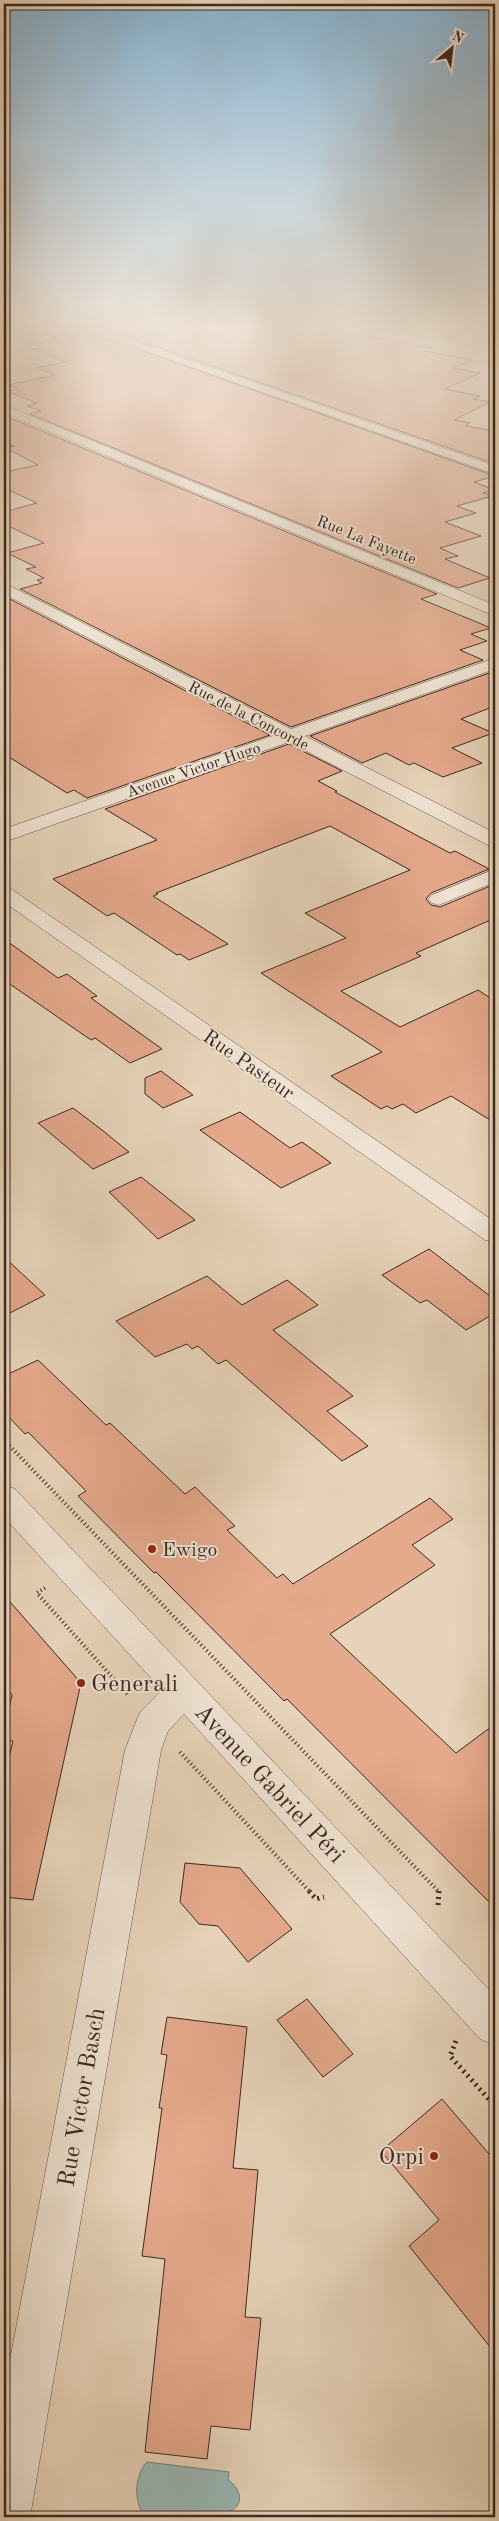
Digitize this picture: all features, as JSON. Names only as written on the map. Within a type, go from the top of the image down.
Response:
[{"type":"street","name":"Rue La Fayette","points":[[86,443],[495,611]]},
{"type":"street","points":[[419,443],[495,470]]},
{"type":"street","points":[[453,443],[462,444]]},
{"type":"street","name":"Rue de la Concorde","points":[[4,588],[495,841]]},
{"type":"street","name":"Avenue Victor Hugo","points":[[4,836],[495,663]]},
{"type":"street","points":[[439,899],[495,875]]},
{"type":"street","name":"Rue Pasteur","points":[[4,893],[495,1234]]},
{"type":"street","name":"Avenue Gabriel Péri","points":[[4,1497],[495,2025]]},
{"type":"street","name":"Rue Victor Basch","points":[[5,2517],[143,1750],[153,1723],[184,1690]]},
{"type":"path","points":[[4,1440],[439,1891],[437,1904],[443,1911]]},
{"type":"path","points":[[73,1571],[38,1593],[153,1723],[316,1899],[330,1894]]},
{"type":"path","points":[[459,2036],[450,2056],[495,2106]]},
{"type":"water","points":[[147,2462],[229,2472],[228,2480],[237,2489],[240,2499],[236,2508],[224,2513],[224,2517],[180,2517],[142,2512],[139,2507],[137,2487],[140,2473]]},
{"type":"building","points":[[6,443],[70,443],[437,594],[421,599],[491,628],[471,634],[487,641],[460,650],[483,660],[291,727],[20,589],[42,583],[37,580],[44,578],[26,569],[36,567],[7,553],[44,543],[4,524],[4,512],[37,503],[4,488],[4,472],[38,465],[6,448],[14,446]]},
{"type":"building","points":[[100,443],[401,443],[495,476],[474,482],[494,490],[483,493],[492,496],[457,506],[476,513],[445,522],[481,536],[440,548],[458,556],[445,559],[490,578],[458,588]]},
{"type":"building","points":[[433,443],[495,443],[495,464]]},
{"type":"building","points":[[4,596],[270,735],[87,798],[74,790],[67,793],[4,754]]},
{"type":"building","points":[[495,671],[495,706],[461,719],[493,733],[452,748],[482,763],[443,777],[414,763],[409,765],[386,753],[362,763],[310,736]]},
{"type":"building","points":[[289,744],[342,771],[318,781],[337,791],[335,792],[450,853],[455,851],[489,869],[431,893],[426,899],[431,905],[440,907],[495,884],[495,918],[416,953],[421,956],[341,991],[400,1027],[478,990],[495,1001],[495,1123],[451,1096],[416,1113],[403,1104],[392,1109],[387,1106],[381,1109],[331,1076],[382,1052],[261,973],[346,938],[305,913],[410,870],[330,826],[156,893],[158,894],[153,896],[228,944],[189,960],[180,954],[177,955],[114,913],[107,916],[53,879],[157,840],[105,809]]},
{"type":"building","points":[[4,939],[58,978],[67,974],[97,996],[91,998],[162,1049],[130,1063],[95,1038],[91,1040],[4,980]]},
{"type":"building","points":[[161,1071],[193,1095],[163,1108],[145,1094],[145,1078]]},
{"type":"building","points":[[73,1108],[129,1152],[93,1169],[38,1123]]},
{"type":"building","points":[[240,1112],[290,1148],[302,1142],[331,1163],[281,1188],[200,1130]]},
{"type":"building","points":[[141,1177],[195,1220],[158,1239],[109,1192]]},
{"type":"building","points":[[429,1249],[495,1300],[495,1313],[466,1330],[427,1300],[420,1303],[382,1275]]},
{"type":"building","points":[[4,1257],[45,1295],[4,1316]]},
{"type":"building","points":[[207,1276],[242,1305],[287,1280],[318,1305],[273,1330],[353,1396],[327,1411],[368,1446],[342,1461],[226,1360],[218,1364],[198,1346],[192,1349],[187,1344],[155,1357],[116,1321]]},
{"type":"building","points":[[38,1360],[106,1425],[110,1423],[185,1494],[195,1487],[235,1526],[227,1530],[277,1578],[283,1574],[293,1584],[430,1498],[453,1519],[412,1545],[435,1565],[330,1634],[456,1753],[495,1724],[495,1908],[287,1699],[284,1701],[156,1572],[154,1573],[78,1496],[86,1491],[28,1432],[25,1434],[4,1412],[4,1376]]},
{"type":"building","points":[[4,1595],[81,1683],[33,1900],[4,1897],[4,1778],[13,1741],[4,1740],[4,1730],[12,1695],[4,1684]]},
{"type":"building","points":[[185,1863],[240,1868],[292,1929],[248,1962],[218,1926],[199,1924],[180,1902]]},
{"type":"building","points":[[307,1999],[353,2054],[323,2077],[277,2020]]},
{"type":"building","points":[[167,2017],[247,2027],[233,2168],[258,2170],[245,2317],[261,2318],[250,2430],[211,2426],[207,2459],[145,2452],[165,2259],[142,2256],[162,2108],[159,2108],[167,2055],[161,2054]]},
{"type":"building","points":[[442,2099],[495,2161],[495,2353],[409,2246],[439,2220],[381,2151]]},
{"type":"place","name":"Ewigo","points":[[152,1549]]},
{"type":"place","name":"Generali","points":[[81,1683]]},
{"type":"place","name":"Orpi","points":[[434,2156]]}]
